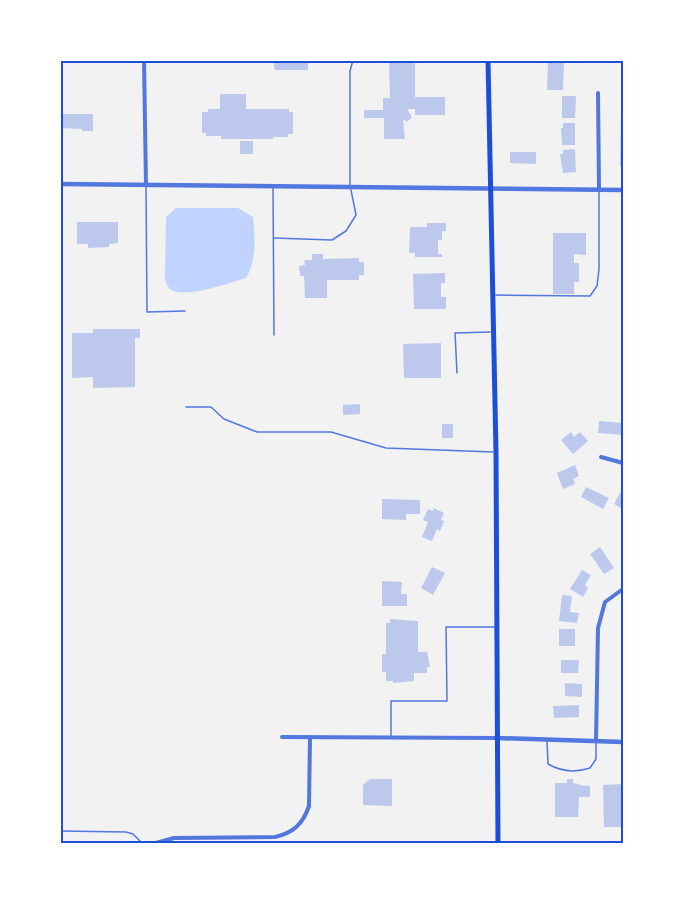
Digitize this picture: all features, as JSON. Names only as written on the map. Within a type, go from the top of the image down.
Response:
[{"type":"main road","points":[[488,60],[494,295],[498,843]]},
{"type":"street","points":[[144,60],[146,185]]},
{"type":"street","points":[[598,93],[599,189]]},
{"type":"street","points":[[60,184],[623,190]]},
{"type":"street","points":[[601,457],[623,463]]},
{"type":"street","points":[[596,741],[598,628],[605,602],[623,589]]},
{"type":"street","points":[[282,737],[497,738],[623,742]]},
{"type":"street","points":[[156,843],[174,838],[275,837],[293,830],[306,817],[309,806],[310,737]]},
{"type":"lane","points":[[274,238],[332,240],[346,231],[356,214],[349,168],[350,72],[353,60]]},
{"type":"lane","points":[[146,185],[147,312],[185,311]]},
{"type":"lane","points":[[273,186],[274,335]]},
{"type":"lane","points":[[494,295],[590,296],[597,286],[599,268],[599,189]]},
{"type":"lane","points":[[456,373],[455,333],[494,332]]},
{"type":"lane","points":[[186,407],[211,407],[224,420],[257,432],[332,432],[386,448],[496,452]]},
{"type":"lane","points":[[391,738],[391,701],[447,701],[446,627],[497,627]]},
{"type":"lane","points":[[547,740],[548,764],[559,771],[579,772],[590,768],[596,759],[596,741]]},
{"type":"lane","points":[[60,831],[126,832],[133,834],[142,843]]},
{"type":"water","points":[[176,208],[238,208],[253,217],[254,256],[246,278],[194,292],[174,291],[168,287],[165,278],[166,217]]},
{"type":"building","points":[[273,60],[308,60],[308,70],[275,70]]},
{"type":"building","points":[[389,60],[405,60],[405,63],[415,63],[415,97],[445,97],[445,115],[415,115],[415,109],[407,109],[412,117],[407,122],[403,119],[405,139],[384,139],[384,118],[364,118],[364,110],[383,110],[383,98],[390,98]]},
{"type":"building","points":[[548,60],[564,60],[563,90],[547,90]]},
{"type":"building","points":[[220,94],[246,94],[246,109],[289,109],[289,112],[293,112],[293,134],[288,134],[288,137],[273,137],[273,139],[221,139],[221,136],[206,136],[206,133],[202,133],[202,112],[208,112],[208,109],[220,109]]},
{"type":"building","points":[[562,96],[576,96],[575,118],[562,118]]},
{"type":"building","points":[[621,112],[623,112],[623,166],[620,166]]},
{"type":"building","points":[[60,114],[93,114],[93,131],[60,128]]},
{"type":"building","points":[[563,123],[575,123],[575,145],[562,145]]},
{"type":"building","points":[[240,141],[253,141],[253,154],[240,154]]},
{"type":"building","points":[[575,149],[576,172],[563,173],[560,154],[563,154],[563,150]]},
{"type":"building","points":[[510,152],[536,152],[536,164],[510,163]]},
{"type":"building","points":[[77,222],[118,222],[118,243],[109,244],[109,247],[88,248],[88,244],[77,244]]},
{"type":"building","points":[[427,223],[446,223],[446,231],[442,231],[442,240],[438,240],[438,254],[442,254],[442,257],[415,257],[415,253],[409,253],[410,227],[427,227]]},
{"type":"building","points":[[553,233],[586,233],[586,255],[574,254],[574,263],[579,263],[579,282],[574,282],[574,294],[553,294]]},
{"type":"building","points":[[312,254],[323,254],[323,259],[359,258],[359,262],[364,262],[364,275],[359,275],[359,280],[327,280],[327,298],[305,298],[304,276],[300,276],[299,266],[305,265],[304,260],[312,260]]},
{"type":"building","points":[[445,273],[445,283],[441,283],[441,297],[446,297],[446,309],[414,309],[413,274]]},
{"type":"building","points":[[93,329],[140,329],[140,338],[135,338],[135,387],[93,388],[93,377],[72,378],[72,333],[93,333]]},
{"type":"building","points":[[441,343],[441,378],[404,378],[403,344]]},
{"type":"building","points":[[360,404],[360,414],[343,415],[343,405]]},
{"type":"building","points":[[599,421],[623,423],[623,435],[598,433]]},
{"type":"building","points":[[442,424],[453,424],[453,438],[442,438]]},
{"type":"building","points":[[571,432],[574,437],[580,432],[588,441],[573,454],[561,440]]},
{"type":"building","points":[[575,465],[579,476],[573,479],[575,484],[563,489],[557,473]]},
{"type":"building","points":[[586,487],[609,498],[603,509],[581,497]]},
{"type":"building","points":[[623,487],[623,509],[614,504]]},
{"type":"building","points":[[382,499],[420,500],[420,514],[406,514],[406,520],[382,519]]},
{"type":"building","points":[[434,508],[444,513],[441,520],[444,521],[440,531],[437,529],[432,541],[422,537],[428,522],[423,520],[428,509],[433,511]]},
{"type":"building","points":[[600,547],[614,568],[604,574],[590,554]]},
{"type":"building","points":[[432,567],[445,573],[433,595],[421,588]]},
{"type":"building","points":[[582,570],[591,575],[585,585],[588,588],[583,597],[570,589]]},
{"type":"building","points":[[382,581],[402,582],[401,594],[407,594],[407,606],[382,606]]},
{"type":"building","points":[[562,595],[572,596],[570,612],[579,613],[577,623],[559,621]]},
{"type":"building","points":[[390,619],[418,621],[418,652],[427,652],[430,667],[427,667],[427,673],[414,673],[414,681],[393,683],[393,681],[386,681],[386,672],[382,672],[382,654],[386,654],[386,623],[390,623]]},
{"type":"building","points":[[559,629],[575,629],[575,646],[559,646]]},
{"type":"building","points":[[561,660],[579,660],[578,673],[561,673]]},
{"type":"building","points":[[565,683],[582,684],[582,697],[565,696]]},
{"type":"building","points":[[579,705],[579,717],[554,718],[553,706]]},
{"type":"building","points":[[370,779],[392,779],[392,806],[363,805],[363,785]]},
{"type":"building","points":[[567,779],[573,779],[573,783],[579,785],[590,786],[590,797],[579,797],[578,817],[555,817],[555,783],[567,783]]},
{"type":"building","points":[[623,784],[623,827],[604,827],[603,785]]},
{"type":"building","points":[[333,841],[428,841],[428,843],[333,843]]}]
